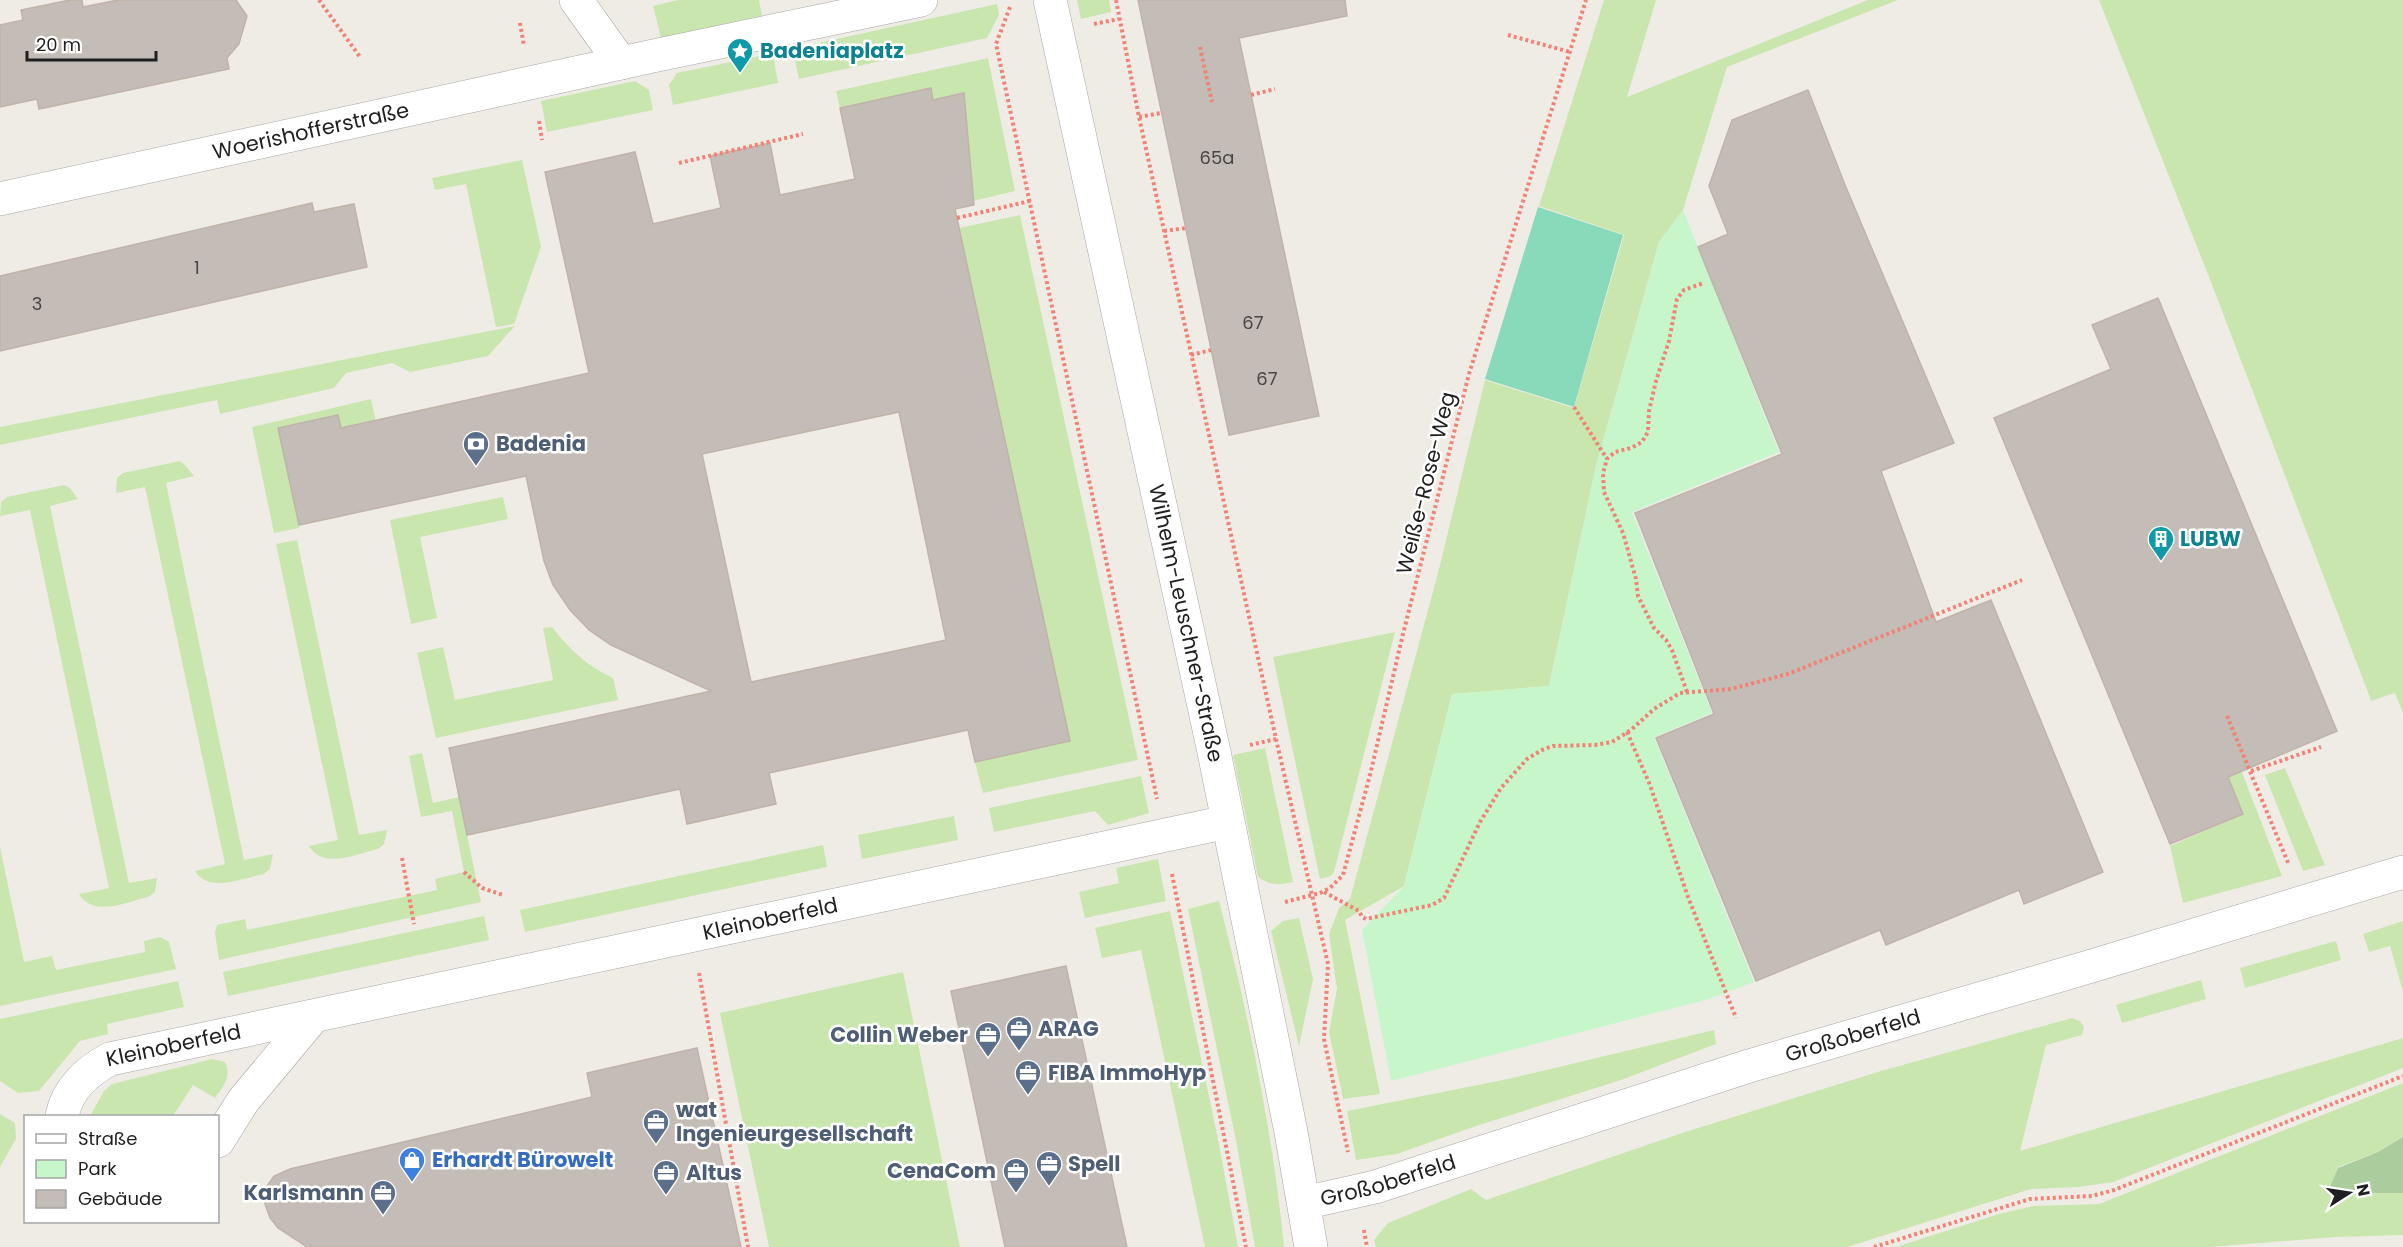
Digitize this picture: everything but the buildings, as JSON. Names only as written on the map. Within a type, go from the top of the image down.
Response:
[{"type":"street","points":[[576,0],[621,63],[921,0]]},
{"type":"street","name":"Wilhelm-Leuschner-Straße","points":[[1050,0],[1245,903],[1291,1132],[1311,1247]]},
{"type":"street","name":"Woerishofferstraße","points":[[0,199],[621,63]]},
{"type":"street","name":"Kleinoberfeld","points":[[62,1115],[72,1092],[81,1079],[94,1067],[110,1059],[1227,822]]},
{"type":"street","name":"Großoberfeld","points":[[1304,1203],[1357,1193],[1749,1066],[2403,872]]},
{"type":"street","points":[[219,1139],[243,1101],[313,1017]]},
{"type":"path","points":[[319,0],[360,57]]},
{"type":"path","points":[[1009,0],[1010,11],[996,44],[1164,835],[1246,1247]]},
{"type":"path","points":[[1116,0],[1191,355],[1328,964],[1324,1039],[1367,1247]]},
{"type":"path","name":"Weiße-Rose-Weg","points":[[1245,903],[1260,908],[1312,895],[1330,888],[1343,875],[1469,374],[1586,0]]},
{"type":"path","points":[[1508,35],[1570,52]]},
{"type":"path","points":[[1200,48],[1212,102]]},
{"type":"path","points":[[1251,94],[1275,90]]},
{"type":"path","points":[[1139,117],[1161,113]]},
{"type":"path","points":[[678,163],[803,134]]},
{"type":"path","points":[[957,218],[1030,201]]},
{"type":"path","points":[[1164,231],[1186,228]]},
{"type":"path","points":[[1687,692],[1672,650],[1654,628],[1638,596],[1636,579],[1623,533],[1604,492],[1603,473],[1607,459],[1614,452],[1642,442],[1648,432],[1649,411],[1656,381],[1670,341],[1677,298],[1684,290],[1704,283]]},
{"type":"path","points":[[1191,355],[1211,350]]},
{"type":"path","points":[[1574,407],[1607,459]]},
{"type":"path","points":[[1324,891],[1359,911],[1366,919],[1432,905],[1444,898],[1480,822],[1501,788],[1527,759],[1553,746],[1595,745],[1612,742],[1654,709],[1680,693],[1731,689],[1788,674],[2022,580]]},
{"type":"path","points":[[2227,716],[2303,902]]},
{"type":"path","points":[[1627,732],[1650,785],[1688,897],[1736,1018]]},
{"type":"path","points":[[2251,771],[2321,747]]},
{"type":"path","points":[[402,858],[414,924]]},
{"type":"path","points":[[464,872],[482,888],[503,895]]},
{"type":"path","points":[[692,936],[748,1247]]},
{"type":"path","points":[[1874,1247],[2030,1199],[2092,1196],[2114,1191],[2403,1076]]},
{"type":"green space","points":[[678,0],[759,0],[762,16],[661,38],[653,6]]},
{"type":"green space","points":[[1077,0],[1109,0],[1111,12],[1081,19]]},
{"type":"green space","points":[[1604,0],[1656,0],[1627,97],[1868,0],[1898,0],[1727,67],[1683,210],[1659,242],[1596,466],[1549,686],[1452,694],[1404,886],[1345,920],[1380,1094],[1343,1099],[1329,1032],[1337,989],[1329,934],[1339,908],[1350,899],[1438,573],[1485,380],[1574,408],[1624,235],[1539,206]]},
{"type":"green space","points":[[2099,0],[2403,0],[2403,713],[2395,693],[2371,701],[2209,277]]},
{"type":"green space","points":[[997,4],[999,15],[987,38],[799,79],[794,56],[800,47]]},
{"type":"green space","points":[[760,56],[774,60],[778,83],[673,105],[669,85],[677,73]]},
{"type":"green space","points":[[988,58],[1015,191],[973,201],[964,93],[933,100],[930,88],[840,108],[836,91]]},
{"type":"green space","points":[[635,81],[649,90],[653,110],[547,132],[541,101]]},
{"type":"green space","points":[[522,160],[541,247],[514,324],[496,327],[466,184],[435,190],[432,178]]},
{"type":"green space","points":[[1538,207],[1623,235],[1574,407],[1485,379]]},
{"type":"green space","points":[[1683,210],[1779,452],[1632,512],[1712,713],[1654,737],[1754,982],[1709,999],[1391,1081],[1362,930],[1404,886],[1452,694],[1549,686],[1596,466],[1659,242]]},
{"type":"green space","points":[[1020,215],[1138,760],[983,793],[975,762],[1070,741],[959,228]]},
{"type":"green space","points":[[515,326],[488,356],[410,372],[392,363],[346,373],[334,388],[220,414],[217,400],[0,445],[0,427]]},
{"type":"green space","points":[[371,399],[383,455],[360,511],[338,415],[279,428],[299,528],[274,533],[252,427]]},
{"type":"green space","points":[[180,461],[194,476],[166,483],[244,860],[273,854],[270,869],[264,874],[227,883],[209,882],[195,871],[225,864],[145,487],[116,493],[117,478],[123,473]]},
{"type":"green space","points":[[64,485],[70,488],[78,499],[50,506],[129,883],[157,878],[155,892],[148,897],[121,905],[101,907],[93,905],[79,894],[109,888],[30,510],[0,516],[1,502],[7,497]]},
{"type":"green space","points":[[503,497],[508,519],[420,537],[437,618],[411,624],[390,520]]},
{"type":"green space","points":[[297,540],[359,835],[387,830],[384,844],[378,849],[350,857],[331,859],[323,857],[309,846],[338,840],[276,544]]},
{"type":"green space","points":[[552,627],[579,656],[613,678],[618,700],[436,738],[417,653],[443,647],[455,700],[553,680],[543,628]]},
{"type":"green space","points":[[1395,632],[1334,872],[1331,876],[1320,879],[1273,657]]},
{"type":"green space","points":[[1265,748],[1293,882],[1283,884],[1271,883],[1258,877],[1233,755]]},
{"type":"green space","points":[[422,753],[433,803],[459,797],[481,902],[219,960],[215,933],[217,925],[245,919],[247,930],[437,890],[435,879],[464,872],[452,811],[421,817],[409,756]]},
{"type":"green space","points":[[2238,762],[2282,876],[2183,903],[2170,846],[2243,814],[2224,767]]},
{"type":"green space","points":[[2285,768],[2325,865],[2303,871],[2265,775]]},
{"type":"green space","points":[[1141,776],[1149,813],[1108,825],[1095,811],[994,832],[989,808]]},
{"type":"green space","points":[[954,816],[958,840],[862,859],[858,835]]},
{"type":"green space","points":[[823,845],[827,867],[525,932],[520,910]]},
{"type":"green space","points":[[0,847],[24,962],[52,956],[56,970],[145,952],[144,941],[160,937],[169,942],[176,969],[0,1006]]},
{"type":"green space","points":[[1158,859],[1166,901],[1085,918],[1079,892],[1119,883],[1116,868]]},
{"type":"green space","points":[[1219,901],[1258,1073],[1273,1160],[1284,1247],[1255,1247],[1236,1141],[1188,909]]},
{"type":"green space","points":[[1170,911],[1218,1139],[1238,1247],[1205,1247],[1141,950],[1102,958],[1095,928]]},
{"type":"green space","points":[[484,916],[489,940],[228,996],[223,972]]},
{"type":"green space","points":[[1299,918],[1313,979],[1299,1046],[1271,931],[1283,921]]},
{"type":"green space","points":[[2403,921],[2403,992],[2390,946],[2369,952],[2363,934]]},
{"type":"green space","points":[[2336,941],[2341,960],[2245,988],[2240,968]]},
{"type":"green space","points":[[903,972],[960,1247],[769,1247],[720,1013]]},
{"type":"green space","points":[[2201,980],[2206,999],[2122,1023],[2116,1005]]},
{"type":"green space","points":[[178,981],[184,1007],[107,1024],[108,1034],[80,1041],[39,1091],[18,1093],[0,1081],[0,1019]]},
{"type":"green space","points":[[2072,1018],[2080,1021],[2084,1027],[2082,1035],[2046,1045],[2020,1151],[2403,1038],[2403,1068],[2113,1182],[2078,1187],[2031,1189],[1847,1247],[1376,1247],[1374,1240],[1388,1223],[1471,1189],[1486,1200],[1682,1133],[1881,1071]]},
{"type":"green space","points":[[1714,1030],[1716,1044],[1621,1080],[1397,1154],[1356,1160],[1347,1111],[1508,1079]]},
{"type":"green space","points":[[212,1059],[225,1062],[228,1072],[226,1081],[215,1098],[193,1085],[174,1115],[91,1115],[104,1091],[112,1084]]},
{"type":"green space","points":[[2403,1083],[2403,1137],[2378,1152],[2338,1167],[2335,1176],[2345,1193],[2403,1193],[2403,1235],[2336,1237],[2209,1247],[1896,1247],[1999,1214],[2033,1206],[2099,1204]]},
{"type":"green space","points":[[0,1114],[15,1123],[16,1139],[0,1167]]},
{"type":"green space","points":[[2403,1137],[2403,1193],[2345,1193],[2330,1187],[2338,1168],[2378,1152]]},
{"type":"place","name":"Badeniaplatz","points":[[740,74]]},
{"type":"place","name":"Badenia","points":[[476,467]]},
{"type":"place","name":"LUBW","points":[[2161,562]]},
{"type":"place","name":"ARAG","points":[[1019,1052]]},
{"type":"place","name":"Collin Weber","points":[[988,1058]]},
{"type":"place","name":"FIBA ImmoHyp","points":[[1028,1096]]},
{"type":"place","name":"wat Ingenieurgesellschaft","points":[[656,1145]]},
{"type":"place","name":"Erhardt Bürowelt","points":[[412,1183]]},
{"type":"place","name":"Spell","points":[[1049,1187]]},
{"type":"place","name":"CenaCom","points":[[1016,1194]]},
{"type":"place","name":"Altus","points":[[666,1196]]},
{"type":"place","name":"Karlsmann","points":[[383,1216]]}]
